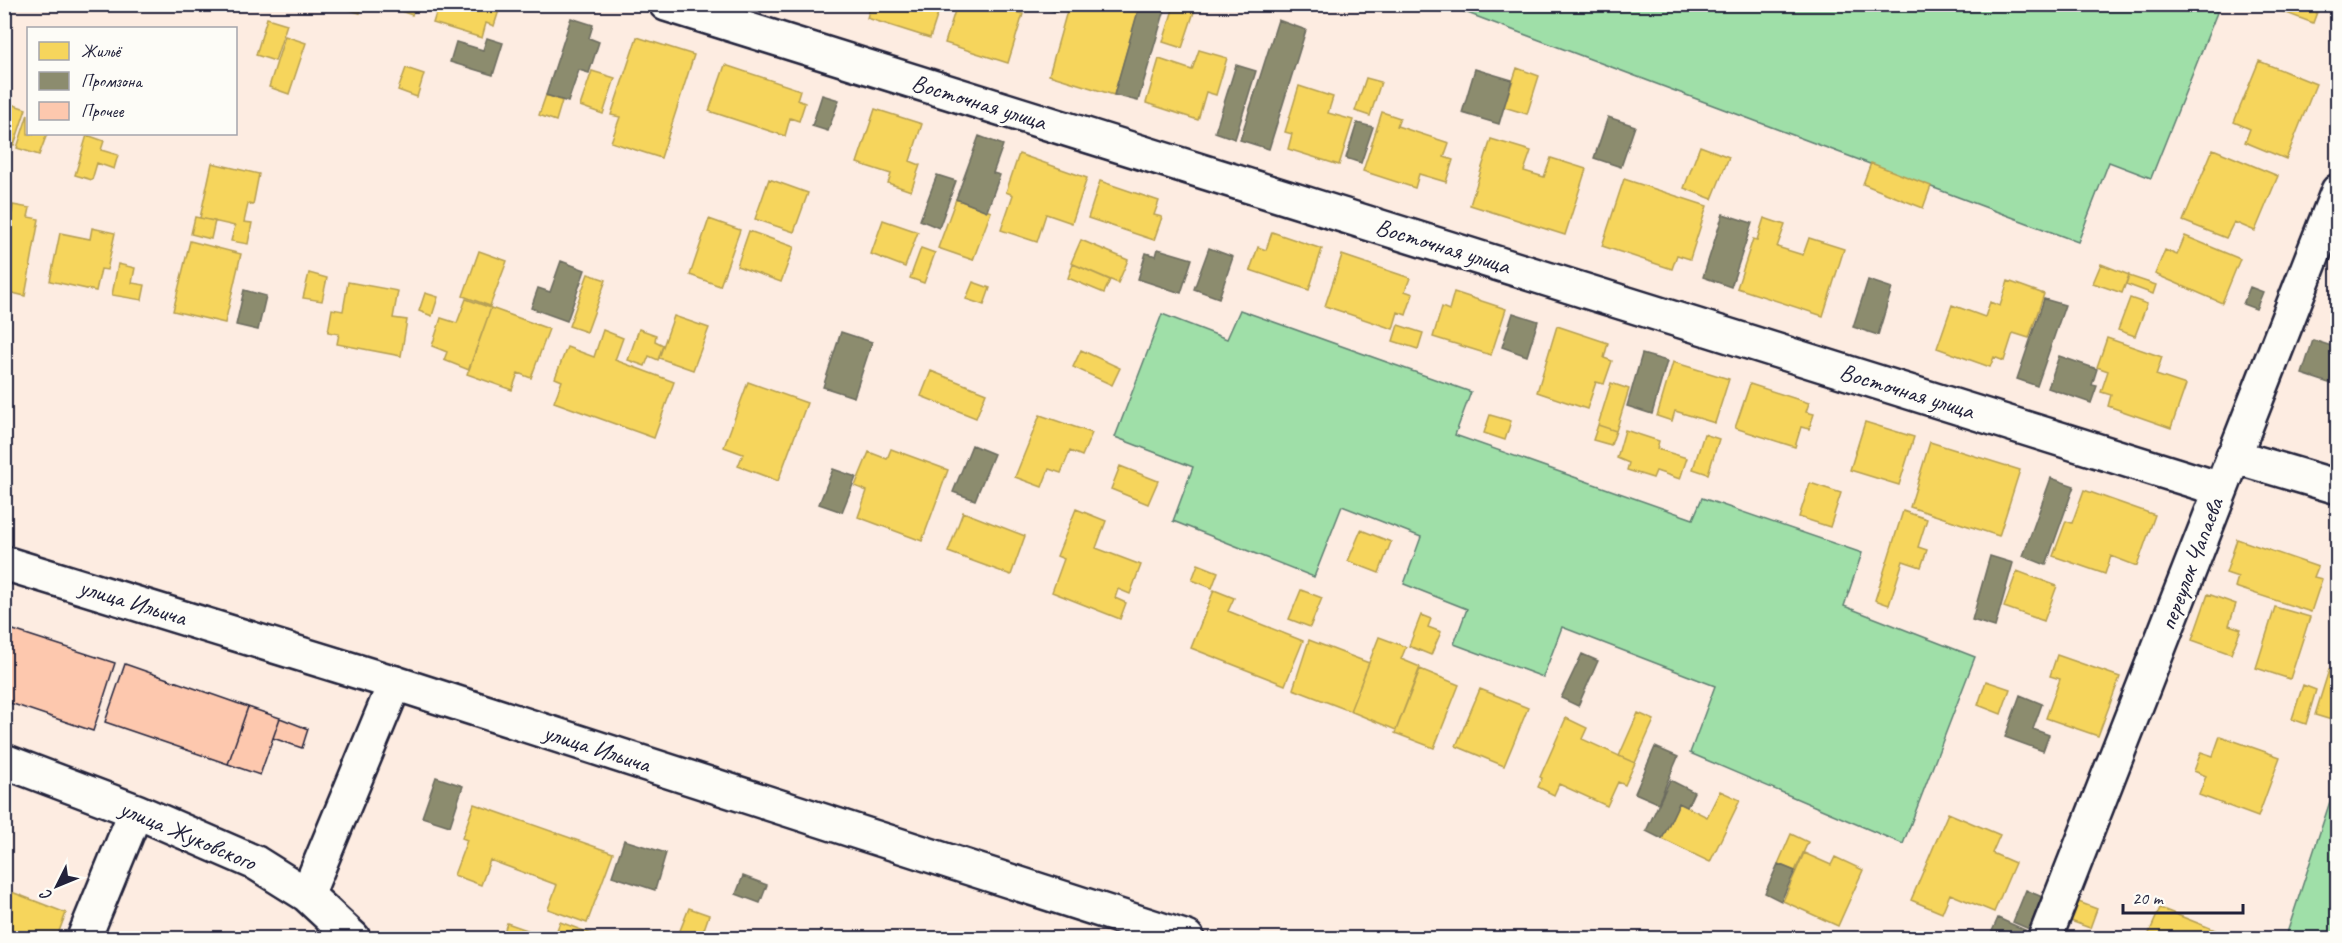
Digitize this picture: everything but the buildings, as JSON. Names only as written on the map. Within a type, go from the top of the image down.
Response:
[{"type":"street","name":"Восточная улица","points":[[666,4],[2220,489]]},
{"type":"street","name":"переулок Чапаева","points":[[2045,939],[2337,191]]},
{"type":"street","points":[[2233,456],[2337,488]]},
{"type":"street","name":"улица Ильича","points":[[4,563],[395,682],[1187,939]]},
{"type":"street","points":[[308,895],[395,682]]},
{"type":"street","name":"улица Жуковского","points":[[4,761],[136,811],[256,863],[308,895],[353,939]]},
{"type":"street","points":[[84,939],[136,811]]},
{"type":"green space","points":[[1446,5],[2220,5],[2151,178],[2109,162],[2078,242]]},
{"type":"green space","points":[[1240,310],[1471,392],[1455,435],[1693,519],[1702,498],[1862,553],[1844,606],[1975,657],[1903,844],[1690,753],[1715,686],[1562,627],[1543,677],[1454,644],[1467,609],[1404,584],[1421,537],[1342,506],[1314,577],[1173,521],[1193,467],[1115,437],[1162,314],[1227,339]]},
{"type":"green space","points":[[2337,780],[2337,938],[2292,938],[2286,936]]}]
